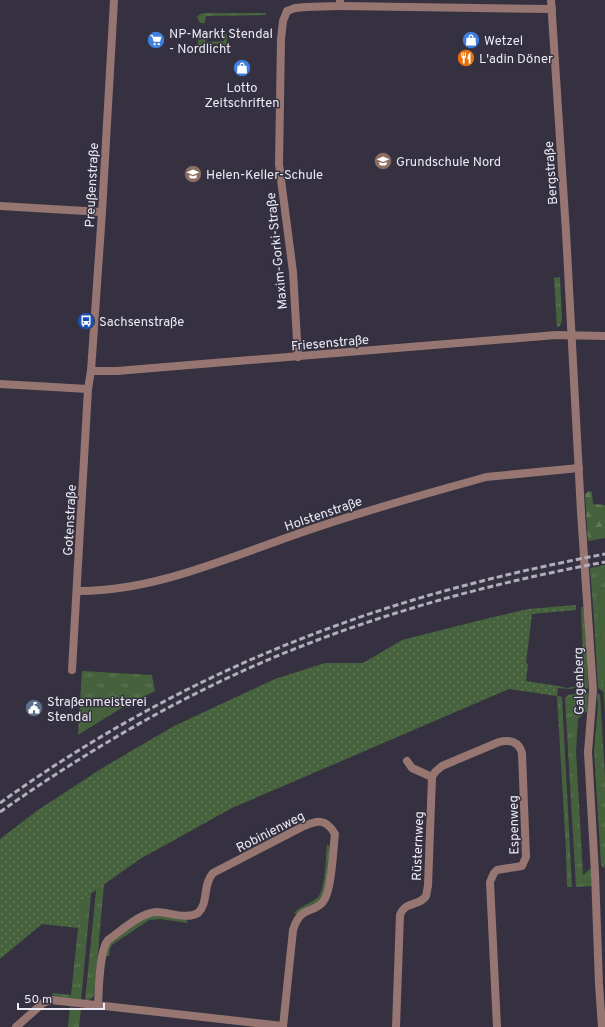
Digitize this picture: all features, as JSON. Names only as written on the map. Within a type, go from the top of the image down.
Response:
[{"type":"street","name":"Preußenstraße","points":[[91,371],[114,0]]},
{"type":"street","name":"Bergstraße","points":[[551,0],[572,335]]},
{"type":"street","points":[[340,3],[552,9]]},
{"type":"street","name":"Maxim-Gorki-Straße","points":[[298,357],[293,272],[279,164],[281,46],[283,21],[287,11],[295,8],[340,3]]},
{"type":"street","points":[[0,206],[102,212]]},
{"type":"street","name":"Friesenstraße","points":[[91,371],[110,371],[298,357],[572,335],[605,336]]},
{"type":"street","name":"Galgenberg","points":[[572,335],[593,690],[588,752],[596,873],[599,984],[602,1027]]},
{"type":"street","name":"Gotenstraße","points":[[72,670],[78,591],[88,389],[91,371]]},
{"type":"street","points":[[0,384],[88,389]]},
{"type":"street","name":"Holstenstraße","points":[[78,591],[132,585],[184,573],[345,517],[472,480],[486,477],[579,468]]},
{"type":"street","name":"Espenweg","points":[[432,778],[435,772],[442,766],[499,742],[506,740],[514,742],[521,748],[526,857],[522,866],[497,870],[494,872],[490,882],[498,1027]]},
{"type":"street","points":[[407,761],[412,768],[432,778]]},
{"type":"street","name":"Rüsternweg","points":[[396,1027],[400,915],[405,906],[420,901],[426,896],[428,886],[432,778]]},
{"type":"street","name":"Robinienweg","points":[[16,1027],[48,1000],[283,1027],[295,922],[302,913],[323,902],[328,891],[335,834],[330,826],[321,821],[313,822],[213,874],[209,877],[204,905],[198,913],[190,916],[156,912],[145,914],[108,940],[102,953],[98,1005]]},
{"type":"green space","points":[[204,13],[266,13],[266,15],[206,16],[205,23],[200,23],[197,17]]},
{"type":"green space","points":[[205,34],[206,42],[224,41],[224,34],[227,34],[227,52],[224,52],[224,44],[206,44],[206,52],[201,51],[198,46],[198,40],[200,36]]},
{"type":"green space","points":[[560,277],[562,320],[560,326],[557,327],[554,278]]},
{"type":"green space","points":[[590,491],[592,492],[593,504],[605,505],[605,538],[588,541],[585,494]]},
{"type":"green space","points":[[605,565],[605,588],[598,590],[604,692],[598,688],[590,568]]},
{"type":"green space","points":[[605,588],[605,716],[598,590]]},
{"type":"green space","points":[[576,605],[576,610],[532,614],[526,663],[528,664],[526,681],[558,686],[557,696],[509,689],[232,808],[140,859],[82,900],[78,928],[42,924],[0,959],[0,839],[38,810],[104,767],[174,726],[275,679],[325,663],[363,663],[402,640],[477,621],[528,609]]},
{"type":"green space","points":[[581,607],[583,607],[587,648],[588,689],[584,687]]},
{"type":"green space","points":[[578,653],[580,653],[581,679],[579,686],[571,689],[558,688],[558,686],[567,688],[577,686]]},
{"type":"green space","points":[[82,671],[152,675],[155,691],[123,707],[78,735]]},
{"type":"green space","points":[[588,692],[587,711],[578,719],[576,751],[583,875],[591,868],[592,886],[576,887],[565,698],[568,695]]},
{"type":"green space","points":[[597,693],[600,695],[605,776],[604,868],[601,865],[594,751],[598,707]]},
{"type":"green space","points":[[557,696],[562,697],[572,887],[567,887]]},
{"type":"green space","points":[[327,844],[331,848],[326,891],[319,902],[298,914],[294,913],[318,897],[320,893],[324,880]]},
{"type":"green space","points":[[104,884],[94,996],[85,1001],[96,890]]},
{"type":"green space","points":[[91,894],[81,1001],[54,997],[52,993],[71,995],[81,900]]},
{"type":"green space","points":[[155,916],[186,919],[188,923],[160,919],[149,920],[112,945],[109,956],[106,956],[106,949],[111,942],[146,917]]},
{"type":"green space","points":[[70,1007],[81,1009],[79,1027],[68,1027]]},
{"type":"railway","points":[[0,803],[77,751],[157,705],[198,684],[283,646],[395,605],[499,577],[605,554]]},
{"type":"railway","points":[[0,812],[72,764],[146,720],[222,680],[262,662],[339,632],[413,608],[489,587],[605,562]]},
{"type":"place","name":"NP-Markt Stendal - Nordlicht","points":[[156,40]]},
{"type":"place","name":"Wetzel","points":[[471,40]]},
{"type":"place","name":"L'adin Döner","points":[[466,58]]},
{"type":"place","name":"Lotto Zeitschriften","points":[[242,68]]},
{"type":"place","name":"Grundschule Nord","points":[[383,161]]},
{"type":"place","name":"Helen-Keller-Schule","points":[[193,174]]},
{"type":"place","name":"Sachsenstraße","points":[[86,321]]},
{"type":"place","name":"Straßenmeisterei Stendal","points":[[34,708]]}]
